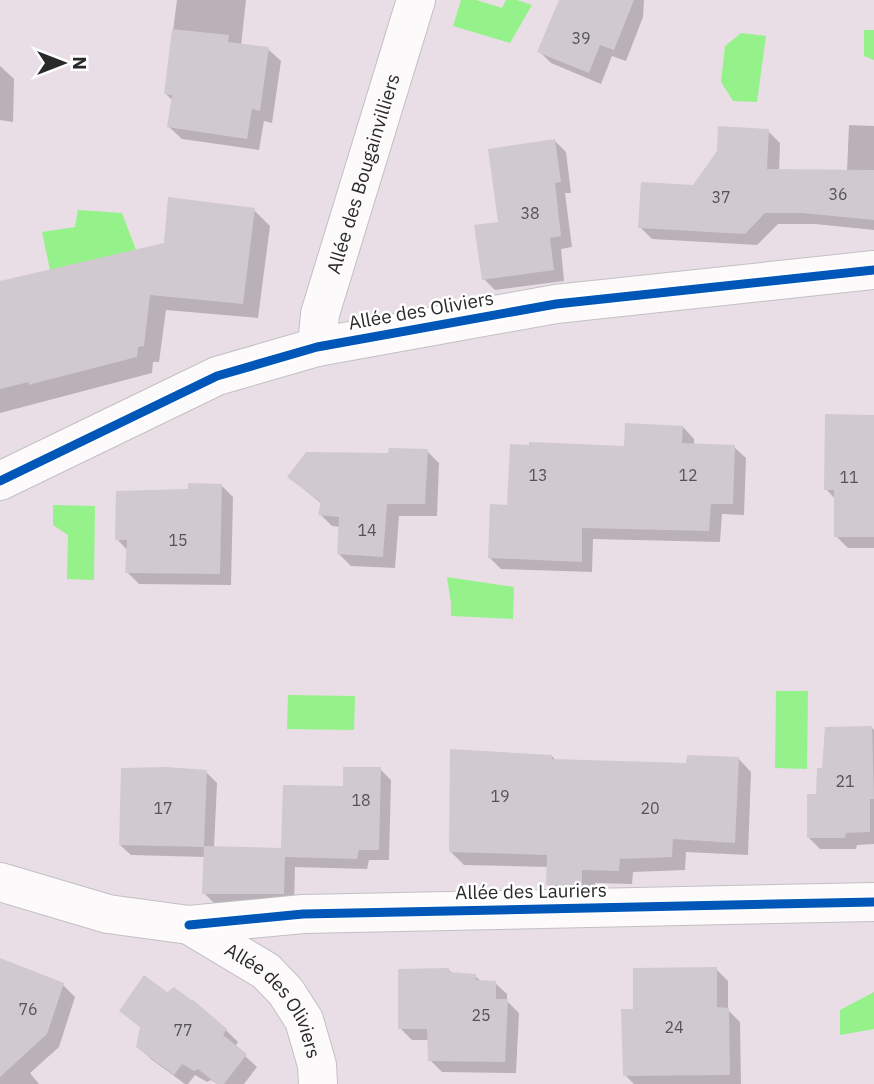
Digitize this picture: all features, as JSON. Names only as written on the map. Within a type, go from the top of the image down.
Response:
[{"type":"street","name":"Allée des Bougainvilliers","points":[[317,347],[320,314],[416,0]]},
{"type":"street","name":"Allée des Oliviers","points":[[0,481],[217,376],[317,347],[556,304],[874,270]]},
{"type":"street","name":"Allée des Oliviers","points":[[0,881],[108,914],[189,925],[266,971],[286,992],[304,1020],[317,1065],[318,1084]]},
{"type":"street","name":"Allée des Lauriers","points":[[189,925],[303,914],[874,901]]},
{"type":"shaded area","points":[[461,0],[476,0],[502,8],[506,0],[532,5],[510,43],[453,26]]},
{"type":"shaded area","points":[[864,30],[874,30],[874,60],[864,56]]},
{"type":"shaded area","points":[[741,33],[766,36],[757,102],[733,101],[721,82],[725,46]]},
{"type":"shaded area","points":[[78,210],[122,213],[136,250],[50,270],[42,232],[75,227]]},
{"type":"shaded area","points":[[53,505],[95,506],[94,580],[67,579],[68,535],[53,525]]},
{"type":"shaded area","points":[[447,577],[514,587],[513,619],[451,616]]},
{"type":"shaded area","points":[[776,691],[808,691],[807,769],[775,768]]},
{"type":"shaded area","points":[[288,695],[355,696],[354,730],[287,729]]},
{"type":"shaded area","points":[[874,992],[874,1029],[840,1035],[840,1010]]},
{"type":"building","points":[[559,0],[634,0],[614,50],[600,45],[589,73],[537,52]]},
{"type":"building","points":[[172,29],[229,35],[228,42],[269,47],[260,111],[252,109],[247,139],[167,127],[172,95],[164,94]]},
{"type":"building","points":[[718,126],[769,129],[767,169],[874,170],[874,220],[802,213],[765,213],[745,234],[638,228],[641,182],[693,185],[717,151]]},
{"type":"building","points":[[555,139],[561,182],[555,183],[561,236],[550,238],[554,270],[482,280],[474,225],[498,222],[488,149]]},
{"type":"building","points":[[168,197],[255,208],[243,304],[150,295],[144,346],[138,347],[137,357],[28,385],[29,382],[0,389],[0,281],[164,243]]},
{"type":"building","points":[[825,414],[874,415],[874,537],[834,537],[834,490],[824,490]]},
{"type":"building","points":[[625,423],[683,426],[682,443],[735,445],[733,504],[711,504],[709,531],[582,528],[582,562],[488,558],[490,504],[507,505],[510,444],[529,445],[529,442],[624,446]]},
{"type":"building","points":[[389,448],[428,449],[425,504],[387,504],[383,557],[337,554],[339,517],[318,515],[321,502],[287,477],[306,452],[388,453]]},
{"type":"building","points":[[188,483],[222,484],[220,574],[125,573],[127,540],[115,540],[116,491],[188,489]]},
{"type":"building","points":[[872,726],[874,799],[870,799],[870,832],[846,833],[845,838],[807,838],[807,794],[816,794],[817,768],[822,768],[825,727]]},
{"type":"building","points":[[450,749],[552,755],[552,759],[686,763],[687,755],[739,757],[735,843],[673,839],[672,857],[620,859],[619,871],[582,870],[582,886],[546,885],[547,855],[449,852]]},
{"type":"building","points":[[343,767],[381,767],[379,850],[359,850],[357,859],[285,857],[284,894],[202,894],[204,847],[119,845],[121,768],[207,770],[204,846],[281,848],[283,785],[343,786]]},
{"type":"building","points":[[0,958],[64,983],[47,1034],[0,1077]]},
{"type":"building","points":[[717,967],[717,1007],[729,1008],[730,1075],[623,1076],[621,1009],[633,1009],[633,968]]},
{"type":"building","points":[[449,968],[449,972],[476,974],[476,980],[496,981],[496,999],[508,999],[505,1062],[428,1061],[427,1029],[398,1029],[398,969]]},
{"type":"building","points":[[144,975],[167,992],[174,987],[192,999],[227,1029],[223,1035],[247,1054],[224,1084],[217,1084],[198,1069],[194,1071],[182,1064],[174,1075],[136,1047],[140,1027],[119,1011]]},
{"type":"cycle path","points":[[0,481],[217,376],[317,347],[556,304],[874,270]]},
{"type":"cycle path","points":[[189,925],[303,914],[874,902]]}]
